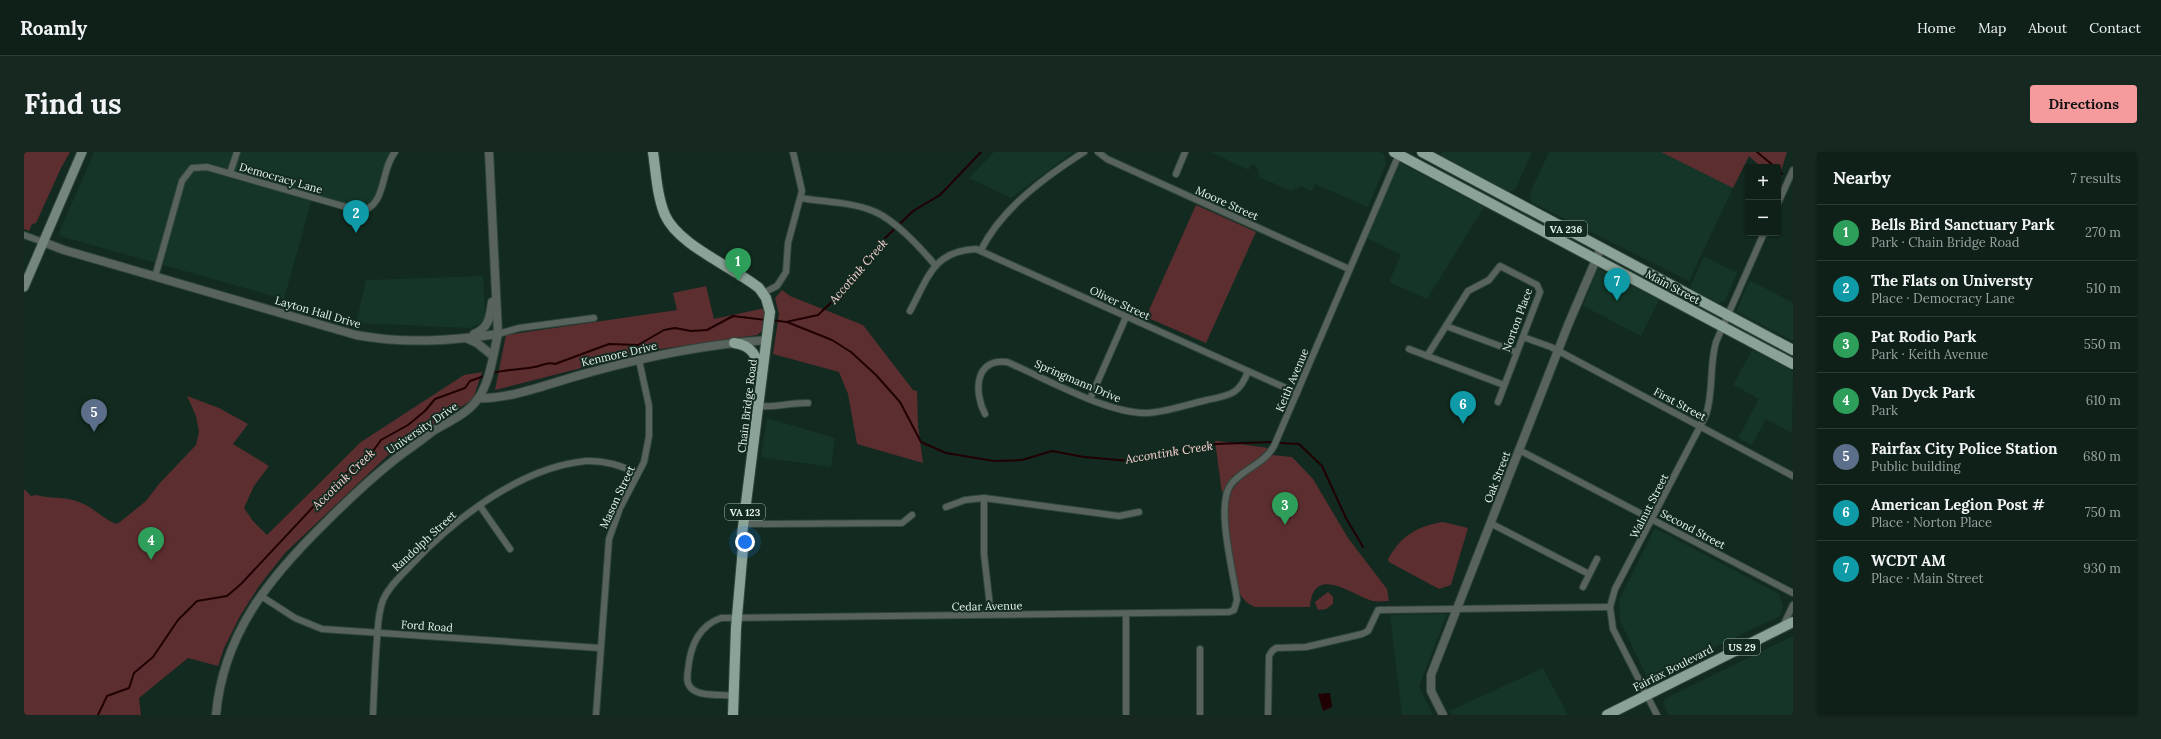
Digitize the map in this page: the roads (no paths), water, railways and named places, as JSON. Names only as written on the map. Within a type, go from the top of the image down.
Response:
[{"type":"main road","points":[[24,287],[82,152]]},
{"type":"main road","name":"Chain Bridge Road","points":[[653,152],[661,205],[672,227],[685,240],[751,281],[763,293],[770,312],[743,524],[736,618],[733,715]]},
{"type":"main road","name":"Main Street","points":[[1422,152],[1601,248],[1725,321],[1793,364]]},
{"type":"main road","name":"Main Street","points":[[1397,153],[1595,259],[1725,321],[1793,350]]},
{"type":"main road","points":[[734,343],[747,346],[752,351],[758,365],[761,389]]},
{"type":"main road","name":"Fairfax Boulevard","points":[[1607,715],[1793,622]]},
{"type":"street","points":[[230,174],[237,152]]},
{"type":"street","name":"Democracy Lane","points":[[155,277],[184,175],[192,168],[201,166],[360,211],[368,210],[377,201],[387,167],[395,152]]},
{"type":"street","name":"University Drive","points":[[216,715],[221,678],[232,646],[261,596],[290,557],[374,476],[432,432],[471,408],[479,398],[493,358],[498,334],[494,290],[489,152]]},
{"type":"street","points":[[763,293],[777,286],[786,272],[788,243],[801,198],[801,182],[793,152]]},
{"type":"street","points":[[981,250],[1003,218],[1027,194],[1061,167],[1084,152]]},
{"type":"street","name":"Moore Street","points":[[1098,152],[1107,159],[1349,269]]},
{"type":"street","points":[[1176,174],[1185,152]]},
{"type":"street","name":"Keith Avenue","points":[[1236,609],[1238,600],[1224,514],[1225,494],[1234,480],[1268,455],[1297,393],[1349,269],[1362,244],[1397,153]]},
{"type":"street","points":[[1779,200],[1793,170]]},
{"type":"street","points":[[801,198],[867,209],[880,214],[901,231],[935,265],[910,311]]},
{"type":"street","points":[[24,235],[43,242]]},
{"type":"street","name":"Walnut Street","points":[[1657,715],[1613,629],[1610,607],[1615,589],[1653,520],[1701,427],[1711,400],[1713,353],[1725,321],[1763,236]]},
{"type":"street","name":"Layton Hall Drive","points":[[43,242],[64,250],[356,335],[402,341],[431,341],[498,334],[519,328],[594,318]]},
{"type":"street","name":"Oak Street","points":[[1443,715],[1430,691],[1429,684],[1490,523],[1595,259],[1601,248]]},
{"type":"street","name":"Oliver Street","points":[[935,265],[947,255],[957,251],[981,250],[1126,317],[1297,393]]},
{"type":"street","name":"Norton Place","points":[[1428,356],[1468,291],[1489,280],[1500,266],[1537,285],[1540,288],[1540,292],[1498,402]]},
{"type":"street","points":[[466,338],[482,331],[488,323],[494,290]]},
{"type":"street","points":[[1090,399],[1126,317]]},
{"type":"street","points":[[1446,326],[1516,352]]},
{"type":"street","name":"Kenmore Drive","points":[[479,398],[502,397],[592,371],[639,360],[702,347],[734,343],[768,335]]},
{"type":"street","name":"First Street","points":[[1523,337],[1558,351],[1793,476]]},
{"type":"street","points":[[466,338],[477,343],[493,358]]},
{"type":"street","points":[[1409,349],[1504,385]]},
{"type":"street","name":"Mason Street","points":[[596,715],[609,539],[620,508],[638,473],[648,449],[650,425],[649,406],[639,360]]},
{"type":"street","name":"Springmann Drive","points":[[985,414],[980,403],[978,384],[983,370],[994,362],[1007,362],[1090,399],[1121,410],[1138,413],[1158,412],[1236,392],[1242,386],[1248,371]]},
{"type":"street","points":[[759,406],[775,407],[793,403],[808,403]]},
{"type":"street","name":"Second Street","points":[[1519,450],[1793,593]]},
{"type":"street","name":"Randolph Street","points":[[373,715],[379,611],[385,596],[392,585],[436,540],[480,506],[527,478],[568,464],[603,462],[638,473]]},
{"type":"street","points":[[946,507],[965,500],[984,498],[1119,516],[1139,512]]},
{"type":"street","points":[[984,498],[984,554],[991,615]]},
{"type":"street","points":[[480,506],[510,549]]},
{"type":"street","points":[[743,524],[902,523],[912,515]]},
{"type":"street","points":[[1490,523],[1589,574]]},
{"type":"street","points":[[1583,587],[1597,559]]},
{"type":"street","name":"Ford Road","points":[[261,596],[295,618],[312,626],[333,630],[600,648]]},
{"type":"street","points":[[1783,626],[1793,605]]},
{"type":"street","points":[[1268,715],[1269,656],[1272,651],[1276,648],[1306,647],[1362,634],[1368,631],[1376,611],[1385,609],[1610,607]]},
{"type":"street","name":"Cedar Avenue","points":[[734,696],[695,690],[688,684],[687,676],[690,648],[708,624],[721,618],[1126,614],[1229,612],[1236,609]]},
{"type":"street","points":[[1126,614],[1126,715]]},
{"type":"street","points":[[1200,649],[1200,715]]},
{"type":"waterway","name":"Accotink Creek","points":[[772,320],[786,322],[818,315],[840,294],[880,243],[913,211],[940,195],[981,152]]},
{"type":"waterway","name":"Accotink Creek","points":[[1757,152],[1771,164]]},
{"type":"waterway","name":"Accotink Creek","points":[[493,373],[529,368],[547,363],[555,364],[609,344],[638,345],[664,330],[675,328],[691,331],[707,330],[733,316],[766,320]]},
{"type":"waterway","name":"Accontink Creek","points":[[787,322],[832,340],[851,352],[876,375],[900,402],[921,442],[946,453],[994,461],[1022,460],[1052,451],[1084,457],[1130,461],[1182,452],[1215,444],[1273,442]]},
{"type":"waterway","name":"Accotink Creek","points":[[98,715],[107,696],[129,688],[134,673],[153,657],[178,620],[197,601],[227,596],[241,584],[343,475],[368,458],[381,440],[408,425],[425,411],[435,399],[465,388],[470,381],[487,375]]},
{"type":"waterway","name":"Accontink Creek","points":[[1280,443],[1299,444],[1322,466],[1346,518],[1363,547]]},
{"type":"place","name":"The Flats on Universty","points":[[356,233]]},
{"type":"place","name":"Bells Bird Sanctuary Park","points":[[738,281]]},
{"type":"place","name":"WCDT AM","points":[[1617,301]]},
{"type":"place","name":"American Legion Post #","points":[[1463,424]]},
{"type":"place","name":"Fairfax City Police Station","points":[[94,432]]},
{"type":"place","name":"Pat Rodio Park","points":[[1285,525]]},
{"type":"place","name":"Van Dyck Park","points":[[151,560]]}]
